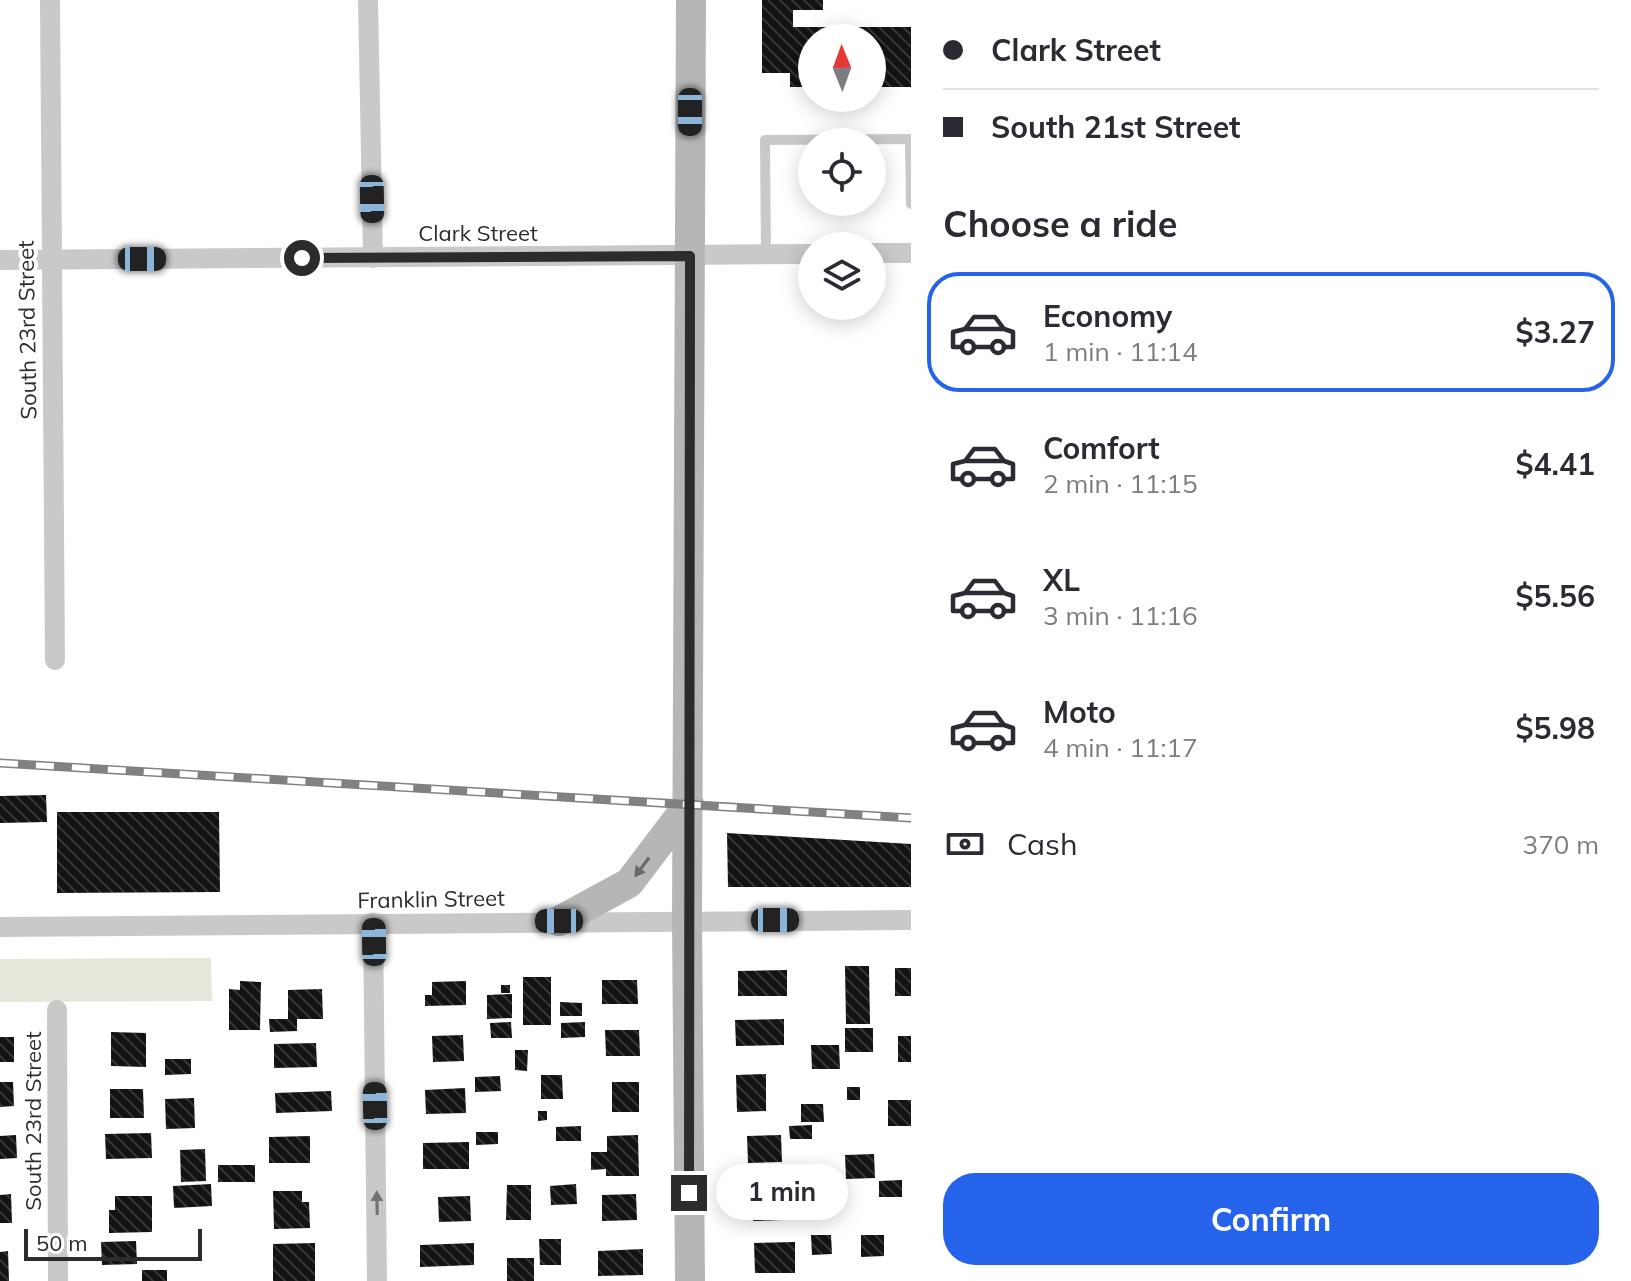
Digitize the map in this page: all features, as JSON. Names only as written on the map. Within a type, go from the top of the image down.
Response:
[{"type":"main road","points":[[690,1281],[687,920],[691,0]]},
{"type":"main road","points":[[559,921],[629,883],[689,804]]},
{"type":"street","name":"South 23rd Street","points":[[50,0],[55,660]]},
{"type":"street","points":[[368,0],[373,258]]},
{"type":"street","points":[[886,253],[911,253]]},
{"type":"street","name":"Clark Street","points":[[0,260],[798,254]]},
{"type":"street","name":"Franklin Street","points":[[0,927],[911,920]]},
{"type":"street","points":[[373,923],[377,1281]]},
{"type":"street","name":"South 23rd Street","points":[[57,1010],[58,1281]]},
{"type":"lane","points":[[766,255],[765,140],[910,139],[911,204]]},
{"type":"shaded area","points":[[211,958],[212,1001],[0,1002],[0,959]]},
{"type":"building","points":[[762,0],[823,0],[823,10],[793,10],[793,27],[798,27],[798,87],[790,87],[790,73],[762,73]]},
{"type":"building","points":[[886,27],[911,27],[911,87],[886,87]]},
{"type":"building","points":[[46,795],[47,822],[0,823],[0,796]]},
{"type":"building","points":[[57,812],[219,812],[220,892],[57,893]]},
{"type":"building","points":[[727,833],[911,844],[911,887],[728,887]]},
{"type":"building","points":[[845,966],[869,966],[870,1024],[846,1024]]},
{"type":"building","points":[[895,968],[911,968],[911,996],[895,996]]},
{"type":"building","points":[[787,970],[787,996],[738,996],[738,971]]},
{"type":"building","points":[[523,977],[551,977],[551,1025],[523,1025]]},
{"type":"building","points":[[602,980],[637,980],[638,1004],[602,1004]]},
{"type":"building","points":[[240,981],[261,982],[260,1030],[229,1030],[229,989],[240,990]]},
{"type":"building","points":[[466,981],[466,1005],[425,1006],[425,995],[432,995],[432,982]]},
{"type":"building","points":[[501,985],[510,985],[510,993],[501,993]]},
{"type":"building","points":[[322,989],[323,1019],[297,1019],[297,1031],[270,1032],[269,1019],[288,1019],[288,990]]},
{"type":"building","points":[[512,994],[512,1018],[487,1019],[487,995]]},
{"type":"building","points":[[560,1002],[582,1003],[582,1016],[560,1016]]},
{"type":"building","points":[[784,1019],[784,1045],[736,1046],[735,1020]]},
{"type":"building","points":[[511,1022],[512,1038],[491,1038],[490,1023]]},
{"type":"building","points":[[585,1022],[585,1037],[561,1038],[561,1023]]},
{"type":"building","points":[[845,1028],[873,1028],[873,1052],[845,1052]]},
{"type":"building","points":[[605,1030],[639,1030],[640,1056],[606,1056]]},
{"type":"building","points":[[111,1032],[146,1033],[146,1067],[111,1066]]},
{"type":"building","points":[[463,1035],[464,1061],[433,1062],[432,1036]]},
{"type":"building","points":[[898,1036],[911,1036],[911,1062],[898,1062]]},
{"type":"building","points":[[0,1037],[14,1037],[14,1062],[0,1062]]},
{"type":"building","points":[[316,1043],[317,1067],[274,1068],[274,1044]]},
{"type":"building","points":[[811,1045],[839,1045],[840,1069],[812,1069]]},
{"type":"building","points":[[515,1050],[528,1050],[527,1071],[515,1070]]},
{"type":"building","points":[[165,1059],[191,1059],[191,1074],[165,1075]]},
{"type":"building","points":[[766,1074],[766,1111],[737,1112],[736,1075]]},
{"type":"building","points":[[541,1075],[562,1075],[563,1099],[541,1099]]},
{"type":"building","points":[[500,1076],[501,1091],[475,1092],[475,1077]]},
{"type":"building","points":[[0,1082],[13,1082],[14,1106],[0,1107]]},
{"type":"building","points":[[612,1082],[639,1082],[639,1112],[612,1112]]},
{"type":"building","points":[[847,1087],[860,1087],[860,1100],[847,1100]]},
{"type":"building","points":[[465,1088],[466,1113],[426,1114],[425,1090]]},
{"type":"building","points":[[110,1089],[143,1089],[144,1118],[110,1118]]},
{"type":"building","points":[[331,1091],[332,1111],[276,1113],[275,1093]]},
{"type":"building","points":[[194,1098],[195,1128],[166,1129],[165,1099]]},
{"type":"building","points":[[888,1100],[911,1100],[911,1126],[888,1126]]},
{"type":"building","points":[[801,1104],[823,1104],[824,1122],[801,1122]]},
{"type":"building","points":[[538,1111],[547,1111],[547,1120],[538,1121]]},
{"type":"building","points":[[812,1125],[812,1139],[790,1139],[789,1126]]},
{"type":"building","points":[[581,1126],[581,1141],[556,1141],[556,1127]]},
{"type":"building","points":[[476,1132],[498,1132],[498,1144],[476,1145]]},
{"type":"building","points":[[151,1133],[152,1158],[106,1159],[105,1134]]},
{"type":"building","points":[[16,1135],[17,1158],[0,1159],[0,1136]]},
{"type":"building","points":[[638,1135],[639,1176],[606,1176],[606,1169],[591,1170],[591,1152],[607,1152],[607,1136]]},
{"type":"building","points":[[781,1135],[782,1162],[748,1163],[747,1136]]},
{"type":"building","points":[[310,1136],[310,1163],[269,1163],[269,1137]]},
{"type":"building","points":[[469,1142],[469,1169],[423,1169],[423,1143]]},
{"type":"building","points":[[205,1149],[206,1181],[181,1182],[180,1150]]},
{"type":"building","points":[[874,1154],[875,1178],[846,1179],[845,1155]]},
{"type":"building","points":[[218,1165],[255,1165],[255,1182],[218,1182]]},
{"type":"building","points":[[902,1180],[902,1197],[879,1197],[879,1181]]},
{"type":"building","points":[[211,1184],[212,1206],[174,1208],[173,1186]]},
{"type":"building","points":[[576,1184],[577,1204],[551,1205],[550,1186]]},
{"type":"building","points":[[797,1184],[820,1184],[820,1201],[798,1201]]},
{"type":"building","points":[[507,1185],[531,1185],[531,1220],[506,1220]]},
{"type":"building","points":[[273,1191],[302,1191],[302,1202],[309,1202],[310,1228],[274,1229]]},
{"type":"building","points":[[783,1192],[784,1220],[753,1221],[753,1193]]},
{"type":"building","points":[[11,1194],[12,1223],[0,1223],[0,1195]]},
{"type":"building","points":[[636,1194],[637,1220],[602,1221],[602,1195]]},
{"type":"building","points":[[115,1196],[152,1196],[152,1232],[109,1233],[109,1210],[115,1210]]},
{"type":"building","points":[[470,1196],[471,1221],[439,1222],[438,1197]]},
{"type":"building","points":[[811,1235],[831,1235],[832,1254],[812,1255]]},
{"type":"building","points":[[861,1235],[884,1235],[884,1256],[861,1257]]},
{"type":"building","points":[[539,1239],[561,1239],[561,1265],[540,1265]]},
{"type":"building","points":[[136,1241],[137,1264],[102,1265],[101,1242]]},
{"type":"building","points":[[795,1242],[795,1273],[755,1273],[754,1243]]},
{"type":"building","points":[[315,1243],[315,1281],[273,1281],[273,1244]]},
{"type":"building","points":[[474,1243],[474,1265],[420,1267],[420,1245]]},
{"type":"building","points":[[643,1249],[643,1275],[598,1276],[598,1251]]},
{"type":"building","points":[[8,1251],[9,1281],[0,1281],[0,1252]]},
{"type":"building","points":[[507,1258],[534,1258],[534,1281],[507,1281]]},
{"type":"building","points":[[142,1270],[167,1270],[167,1281],[142,1281]]},
{"type":"railway","points":[[0,763],[911,818]]},
{"type":"route","points":[[302,258],[690,256],[689,1193]]}]
